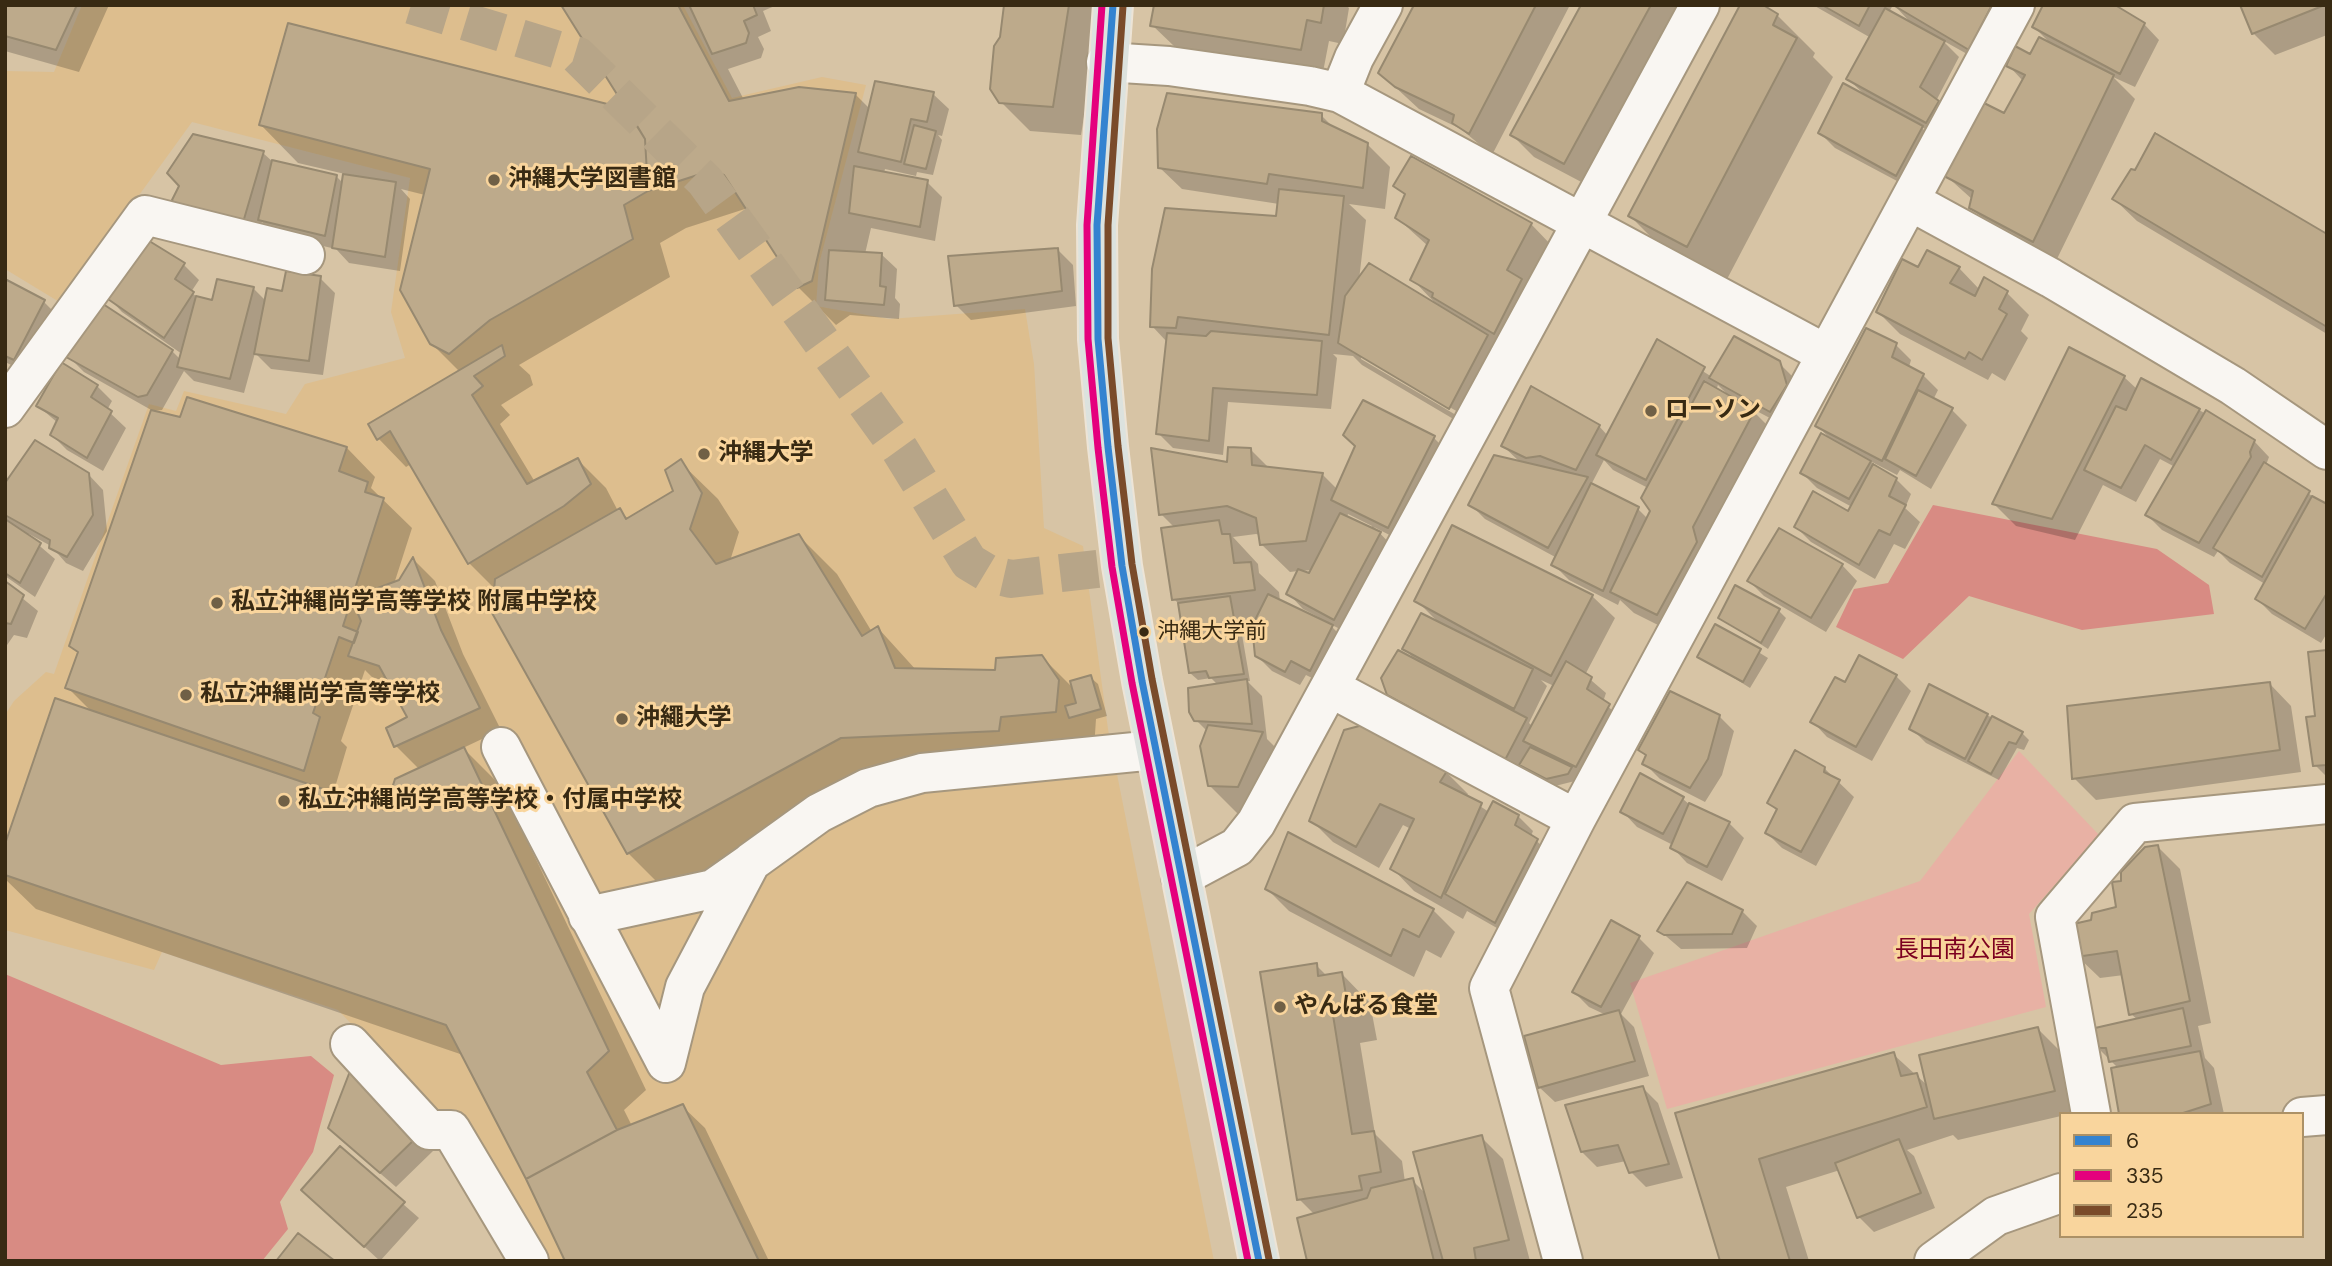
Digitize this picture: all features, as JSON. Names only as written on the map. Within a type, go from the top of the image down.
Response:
[{"type":"main road","points":[[1112,5],[1106,62],[1097,225],[1098,339],[1122,566],[1155,750],[1259,1261]]},
{"type":"street","points":[[1340,93],[1354,58],[1383,5]]},
{"type":"street","points":[[1181,877],[1237,847],[1256,822],[1700,5]]},
{"type":"street","points":[[1563,1261],[1489,988],[1576,819],[2015,5]]},
{"type":"street","points":[[1106,62],[1169,66],[1310,86],[1340,93],[1826,354]]},
{"type":"street","points":[[1910,201],[2051,278],[2210,372],[2327,450]]},
{"type":"street","points":[[5,408],[145,215],[305,255]]},
{"type":"street","points":[[1331,688],[1576,819]]},
{"type":"street","points":[[501,747],[666,1063],[685,987],[751,862]]},
{"type":"street","points":[[588,916],[713,889],[819,813],[868,788],[911,776],[1155,750]]},
{"type":"street","points":[[2091,1112],[2055,917],[2135,823],[2327,804]]},
{"type":"street","points":[[351,1044],[429,1130],[451,1130],[529,1261]]},
{"type":"street","points":[[2304,1117],[2327,1115]]},
{"type":"street","points":[[1934,1261],[1996,1216],[2059,1194]]},
{"type":"shaded area","points":[[82,5],[683,5],[732,98],[822,77],[866,85],[819,264],[816,306],[889,319],[1025,309],[1034,364],[1044,528],[1083,546],[1108,729],[1214,1261],[542,1261],[444,1120],[338,1010],[162,952],[154,970],[5,930],[5,715],[14,701],[46,672],[54,674],[149,404],[176,411],[184,391],[286,414],[305,384],[405,358],[391,312],[410,178],[192,122],[61,303],[5,269],[5,71],[54,72]]},
{"type":"shaded area","points":[[1933,505],[2157,549],[2209,585],[2214,614],[2082,630],[1969,596],[1903,659],[1836,627],[1854,589],[1888,583]]},
{"type":"shaded area","points":[[5,974],[221,1065],[311,1056],[334,1075],[313,1152],[280,1202],[288,1229],[262,1261],[5,1261]]},
{"type":"green space","name":"長田南公園","points":[[2019,751],[2099,835],[2029,914],[2046,1007],[1667,1109],[1630,983],[1920,881]]},
{"type":"building","points":[[5,5],[77,5],[56,50],[5,36]]},
{"type":"building","points":[[561,5],[678,5],[729,101],[799,87],[856,93],[812,281],[797,288],[724,175],[710,171],[648,191],[645,139]]},
{"type":"building","points":[[689,5],[753,5],[757,15],[744,21],[749,33],[746,43],[712,54]]},
{"type":"building","points":[[1004,5],[1069,5],[1053,107],[999,103],[990,89],[994,46],[1000,37]]},
{"type":"building","points":[[1154,5],[1324,5],[1321,23],[1307,20],[1301,50],[1150,26]]},
{"type":"building","points":[[1414,5],[1536,5],[1469,134],[1452,123],[1454,115],[1395,87],[1378,73]]},
{"type":"building","points":[[1581,5],[1651,5],[1564,164],[1510,135]]},
{"type":"building","points":[[1740,5],[1763,5],[1778,14],[1773,25],[1797,38],[1687,247],[1628,216]]},
{"type":"building","points":[[1822,5],[1870,5],[1859,26]]},
{"type":"building","points":[[1893,5],[1992,5],[1969,50]]},
{"type":"building","points":[[2043,5],[2115,5],[2145,23],[2120,74],[2032,27]]},
{"type":"building","points":[[2240,5],[2325,5],[2252,34]]},
{"type":"building","points":[[1885,8],[1945,41],[1920,87],[1939,101],[1926,123],[1846,79]]},
{"type":"building","points":[[288,23],[627,109],[645,139],[648,191],[624,205],[633,239],[490,320],[449,354],[430,344],[400,290],[430,169],[259,125]]},
{"type":"building","points":[[2039,37],[2114,75],[2033,242],[1969,208],[1973,191],[1942,175],[1982,102],[2004,113],[2025,75],[2006,66],[2015,46],[2030,54]]},
{"type":"building","points":[[875,81],[934,92],[927,122],[911,119],[901,162],[858,152]]},
{"type":"building","points":[[1843,83],[1923,126],[1896,176],[1818,133]]},
{"type":"building","points":[[1167,93],[1322,113],[1322,121],[1368,143],[1363,188],[1269,174],[1267,184],[1158,168],[1157,129]]},
{"type":"building","points":[[914,125],[936,131],[926,169],[904,164]]},
{"type":"building","points":[[2155,133],[2327,234],[2327,327],[2112,199],[2131,169],[2135,170]]},
{"type":"building","points":[[193,134],[264,151],[242,226],[180,216],[172,200],[179,186],[167,173]]},
{"type":"building","points":[[1411,156],[1532,223],[1507,270],[1522,279],[1494,334],[1432,297],[1433,293],[1410,280],[1429,240],[1395,218],[1405,194],[1393,186]]},
{"type":"building","points":[[272,160],[337,175],[325,236],[258,220]]},
{"type":"building","points":[[854,166],[928,180],[920,227],[849,213]]},
{"type":"building","points":[[343,174],[396,182],[385,257],[332,248]]},
{"type":"building","points":[[1279,189],[1344,196],[1329,335],[1178,317],[1176,328],[1150,327],[1152,269],[1165,208],[1276,216]]},
{"type":"building","points":[[146,239],[185,263],[175,279],[194,292],[164,338],[105,297]]},
{"type":"building","points":[[1058,248],[1062,291],[954,306],[948,256]]},
{"type":"building","points":[[829,250],[882,253],[880,286],[886,287],[884,305],[825,300]]},
{"type":"building","points":[[1927,250],[1960,267],[1950,283],[1975,296],[1984,277],[2008,291],[1999,309],[2007,314],[1982,360],[1969,352],[1965,359],[1876,312],[1902,259],[1918,267]]},
{"type":"building","points":[[1369,263],[1488,335],[1449,409],[1338,343],[1345,296]]},
{"type":"building","points":[[286,271],[321,276],[309,361],[254,354],[267,288],[282,291]]},
{"type":"building","points":[[5,279],[45,300],[14,360],[5,356]]},
{"type":"building","points":[[217,279],[254,287],[230,379],[177,367],[196,296],[212,300]]},
{"type":"building","points":[[100,302],[173,350],[147,395],[138,397],[66,357]]},
{"type":"building","points":[[1866,328],[1897,343],[1892,357],[1924,374],[1882,461],[1815,426]]},
{"type":"building","points":[[1211,331],[1322,341],[1317,395],[1213,388],[1209,441],[1156,434],[1167,333],[1206,336]]},
{"type":"building","points":[[1734,336],[1780,361],[1787,385],[1770,412],[1709,378]]},
{"type":"building","name":"ローソン","points":[[1657,339],[1705,367],[1646,480],[1596,455]]},
{"type":"building","points":[[502,345],[505,356],[474,376],[483,386],[472,395],[527,484],[578,458],[591,484],[564,506],[468,564],[390,431],[377,440],[368,424]]},
{"type":"building","points":[[2069,347],[2125,376],[2052,519],[1992,504]]},
{"type":"building","points":[[61,362],[98,385],[91,397],[112,411],[87,458],[50,435],[58,418],[36,406]]},
{"type":"building","points":[[2141,378],[2200,409],[2171,460],[2145,445],[2121,488],[2084,470],[2116,406],[2126,410]]},
{"type":"building","points":[[1704,381],[1755,410],[1693,527],[1697,542],[1657,615],[1610,592],[1650,511],[1641,498]]},
{"type":"building","points":[[1531,386],[1600,425],[1576,470],[1540,456],[1526,458],[1501,446]]},
{"type":"building","points":[[1918,390],[1953,408],[1916,476],[1885,459]]},
{"type":"building","points":[[187,397],[347,447],[339,471],[368,482],[365,492],[384,498],[343,626],[358,632],[354,643],[339,637],[313,713],[320,717],[304,771],[65,688],[78,652],[69,646],[151,410],[180,417]]},
{"type":"building","points":[[1363,400],[1435,436],[1388,528],[1331,500],[1355,446],[1343,435]]},
{"type":"building","points":[[2206,410],[2255,440],[2250,452],[2251,457],[2199,543],[2145,515]]},
{"type":"building","points":[[1821,433],[1871,461],[1849,499],[1800,473]]},
{"type":"building","points":[[35,440],[89,473],[93,515],[67,557],[49,548],[50,540],[5,515],[5,483]]},
{"type":"building","points":[[1228,447],[1251,448],[1252,465],[1323,473],[1306,541],[1260,545],[1256,518],[1227,506],[1159,515],[1151,448],[1227,462]]},
{"type":"building","points":[[1494,455],[1588,477],[1548,548],[1468,505]]},
{"type":"building","points":[[681,459],[702,493],[690,529],[716,564],[799,534],[862,636],[878,626],[895,668],[995,670],[996,658],[1042,655],[1059,680],[1056,712],[1001,717],[999,731],[841,738],[627,854],[492,613],[495,579],[620,508],[626,519],[673,491],[665,470]]},
{"type":"building","points":[[2264,462],[2310,491],[2262,577],[2213,548]]},
{"type":"building","points":[[1873,464],[1897,478],[1889,496],[1906,505],[1890,535],[1879,530],[1859,565],[1794,527],[1813,491],[1848,511]]},
{"type":"building","points":[[1591,483],[1639,507],[1603,591],[1551,565]]},
{"type":"building","points":[[2312,496],[2327,504],[2327,593],[2305,629],[2255,599]]},
{"type":"building","points":[[1340,513],[1381,532],[1334,620],[1286,594],[1298,569],[1309,573]]},
{"type":"building","points":[[5,519],[41,543],[20,583],[5,573]]},
{"type":"building","points":[[1219,520],[1222,534],[1230,534],[1234,563],[1251,562],[1255,590],[1172,600],[1161,528]]},
{"type":"building","points":[[1452,525],[1593,595],[1551,676],[1414,601]]},
{"type":"building","points":[[1779,528],[1843,564],[1811,618],[1747,581]]},
{"type":"building","points":[[413,557],[441,630],[480,708],[394,747],[386,728],[407,717],[379,666],[348,656],[361,621],[356,609],[359,595],[399,580]]},
{"type":"building","points":[[5,581],[24,595],[11,624],[5,623]]},
{"type":"building","points":[[1735,585],[1780,609],[1761,643],[1718,618]]},
{"type":"building","points":[[1268,594],[1333,625],[1310,671],[1291,661],[1285,672],[1255,656],[1252,626]]},
{"type":"building","points":[[1230,596],[1244,674],[1209,678],[1206,671],[1189,673],[1178,603]]},
{"type":"building","points":[[1421,613],[1533,669],[1514,709],[1402,649]]},
{"type":"building","points":[[1715,624],[1761,649],[1743,682],[1697,657]]},
{"type":"building","points":[[1398,650],[1527,718],[1505,760],[1387,695],[1381,678]]},
{"type":"building","points":[[2327,650],[2327,765],[2313,766],[2306,717],[2315,716],[2308,652]]},
{"type":"building","points":[[1859,655],[1897,675],[1856,747],[1810,722],[1835,677],[1845,682]]},
{"type":"building","points":[[1566,661],[1592,677],[1587,689],[1610,704],[1576,767],[1523,741]]},
{"type":"building","points":[[1091,675],[1101,709],[1069,718],[1065,706],[1076,703],[1070,681]]},
{"type":"building","points":[[1247,679],[1252,724],[1194,721],[1189,712],[1188,688]]},
{"type":"building","points":[[2270,682],[2280,750],[2072,779],[2067,706]]},
{"type":"building","points":[[1929,684],[1988,714],[1965,759],[1909,729]]},
{"type":"building","points":[[1670,691],[1720,715],[1708,759],[1690,788],[1642,764],[1646,755],[1638,750]]},
{"type":"building","points":[[55,698],[385,810],[395,779],[464,747],[609,1051],[587,1072],[617,1130],[526,1179],[446,1025],[5,875],[5,844]]},
{"type":"building","points":[[1992,716],[2023,732],[2016,744],[2009,742],[1991,774],[1968,761]]},
{"type":"building","points":[[1367,724],[1447,771],[1440,782],[1482,803],[1441,898],[1390,869],[1414,819],[1380,804],[1356,847],[1309,821],[1344,730]]},
{"type":"building","points":[[1208,725],[1263,732],[1238,787],[1208,786],[1200,746]]},
{"type":"building","points":[[1530,747],[1572,767],[1568,774],[1546,779],[1519,765]]},
{"type":"building","points":[[1795,750],[1825,767],[1824,772],[1840,780],[1801,852],[1765,833],[1777,809],[1767,803]]},
{"type":"building","points":[[1640,773],[1684,797],[1663,834],[1620,812]]},
{"type":"building","points":[[1493,801],[1519,815],[1515,825],[1538,839],[1495,923],[1445,894]]},
{"type":"building","points":[[1689,803],[1730,822],[1707,867],[1670,848]]},
{"type":"building","points":[[1288,832],[1434,909],[1419,937],[1403,929],[1391,956],[1265,889]]},
{"type":"building","points":[[2158,845],[2190,1001],[2129,1015],[2117,951],[2076,957],[2069,925],[2091,920],[2092,913],[2116,907],[2112,882],[2121,881],[2121,872],[2145,847]]},
{"type":"building","points":[[1687,882],[1743,910],[1732,934],[1664,935],[1657,931]]},
{"type":"building","points":[[1611,920],[1640,936],[1601,1007],[1572,992]]},
{"type":"building","points":[[1317,963],[1318,976],[1342,972],[1349,1012],[1333,1015],[1352,1134],[1374,1131],[1381,1172],[1359,1176],[1362,1190],[1297,1200],[1260,972]]},
{"type":"building","points":[[2183,1008],[2191,1046],[2109,1062],[2106,1048],[2096,1048],[2095,1028]]},
{"type":"building","points":[[1619,1010],[1635,1061],[1538,1088],[1524,1036]]},
{"type":"building","points":[[2038,1027],[2055,1091],[1934,1119],[1919,1055]]},
{"type":"building","points":[[2200,1051],[2211,1104],[2186,1112],[2119,1112],[2111,1068]]},
{"type":"building","points":[[1894,1052],[1901,1076],[1917,1073],[1927,1107],[1759,1159],[1790,1261],[1720,1261],[1675,1113]]},
{"type":"building","points":[[352,1066],[419,1135],[380,1173],[328,1128]]},
{"type":"building","points":[[1643,1086],[1669,1164],[1629,1173],[1618,1145],[1581,1152],[1565,1105]]},
{"type":"building","points":[[683,1104],[759,1261],[565,1261],[526,1179],[617,1130]]},
{"type":"building","points":[[1482,1135],[1509,1240],[1474,1248],[1476,1261],[1443,1261],[1413,1152]]},
{"type":"building","points":[[1899,1139],[1921,1193],[1857,1218],[1835,1163]]},
{"type":"building","points":[[340,1146],[405,1202],[364,1247],[301,1190]]},
{"type":"building","points":[[1413,1178],[1434,1261],[1307,1261],[1297,1218],[1367,1198],[1371,1188]]},
{"type":"building","points":[[298,1233],[335,1261],[276,1261]]},
{"type":"tunnel","points":[[411,5],[578,56],[705,181],[900,450],[969,562],[989,574],[1011,579],[1122,566]]},
{"type":"transit line","name":"335","points":[[1102,5],[1087,225],[1088,339],[1098,448],[1112,567],[1132,683],[1248,1261]]},
{"type":"transit line","name":"6","points":[[1113,5],[1097,225],[1098,339],[1108,447],[1122,566],[1142,681],[1259,1261]]},
{"type":"transit line","name":"235","points":[[1123,6],[1108,225],[1108,338],[1118,446],[1132,564],[1152,679],[1269,1259]]},
{"type":"place","name":"沖縄大学図書館","points":[[494,180]]},
{"type":"place","name":"ローソン","points":[[1651,411]]},
{"type":"place","name":"沖縄大学","points":[[704,454]]},
{"type":"place","name":"私立沖縄尚学高等学校 附属中学校","points":[[217,603]]},
{"type":"place","name":"沖縄大学前","points":[[1144,632]]},
{"type":"place","name":"私立沖縄尚学高等学校","points":[[186,695]]},
{"type":"place","name":"沖繩大学","points":[[622,719]]},
{"type":"place","name":"私立沖縄尚学高等学校・付属中学校","points":[[284,801]]},
{"type":"place","name":"やんばる食堂","points":[[1280,1007]]}]
